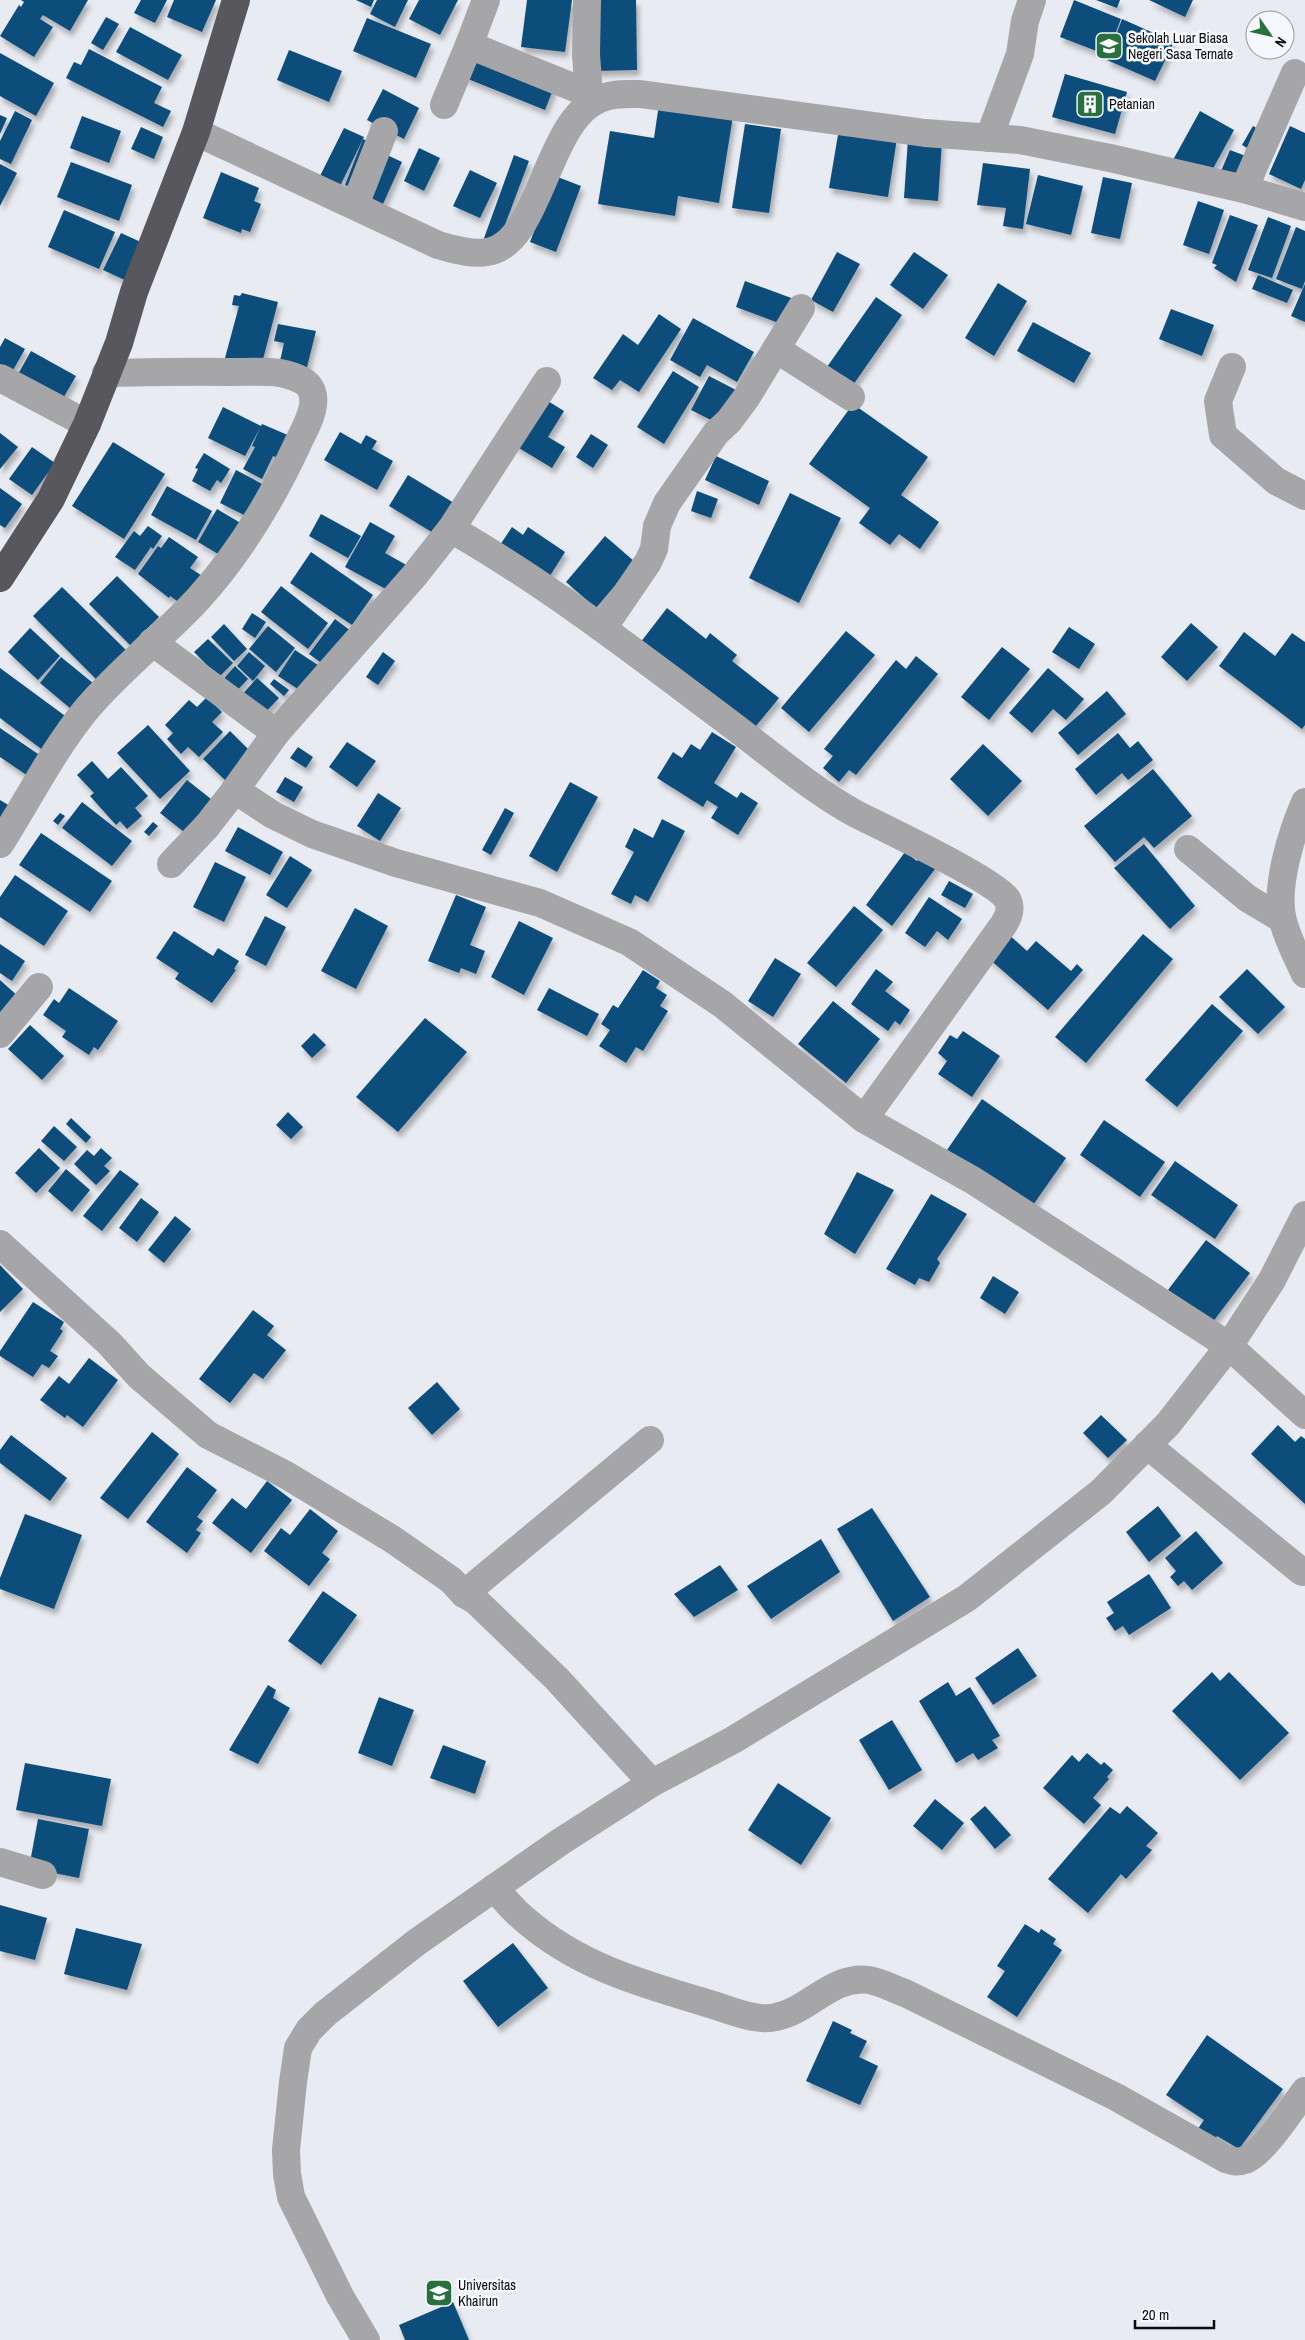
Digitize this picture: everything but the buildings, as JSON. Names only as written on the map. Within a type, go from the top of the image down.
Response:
[{"type":"highway","points":[[0,578],[51,499],[87,424],[119,344],[134,292],[196,132],[236,0]]},
{"type":"street","points":[[444,105],[486,0]]},
{"type":"street","points":[[587,0],[586,55],[595,95]]},
{"type":"street","points":[[989,138],[1020,54],[1025,21],[1032,0]]},
{"type":"street","points":[[469,45],[595,95],[640,94],[925,133],[1047,145],[1244,189],[1305,207]]},
{"type":"street","points":[[1244,189],[1295,73]]},
{"type":"street","points":[[196,132],[438,245],[465,252],[487,252],[506,244],[522,222],[566,130],[595,95]]},
{"type":"street","points":[[355,205],[384,131]]},
{"type":"street","points":[[603,628],[648,562],[654,549],[657,526],[667,503],[716,433],[729,421],[746,398],[801,308]]},
{"type":"street","points":[[776,349],[851,397]]},
{"type":"street","points":[[1232,367],[1218,401],[1223,435],[1276,482],[1305,496]]},
{"type":"street","points":[[0,844],[43,772],[85,712],[119,672],[196,600],[216,578],[242,541],[288,464],[310,414],[313,394],[310,387],[298,378],[280,373],[188,371],[106,373]]},
{"type":"street","points":[[0,378],[87,424]]},
{"type":"street","points":[[171,864],[207,826],[276,733],[414,576],[451,529],[547,381]]},
{"type":"street","points":[[451,529],[603,628],[811,784],[846,808],[956,866],[1000,891],[1006,898],[1010,911],[1004,924],[864,1119]]},
{"type":"street","points":[[152,642],[276,733]]},
{"type":"street","points":[[235,790],[273,815],[312,834],[386,860],[540,903],[628,942],[722,1004],[864,1119],[974,1182],[1230,1346],[1305,1415]]},
{"type":"street","points":[[1305,802],[1285,868],[1281,889],[1282,920],[1305,974]]},
{"type":"street","points":[[1188,849],[1247,898],[1282,920]]},
{"type":"street","points":[[0,1034],[39,987]]},
{"type":"street","points":[[366,2340],[340,2296],[291,2196],[287,2174],[286,2150],[298,2048],[309,2030],[325,2014],[416,1942],[494,1888],[652,1783],[733,1740],[967,1598],[1101,1492],[1168,1424],[1230,1346],[1272,1280],[1305,1215]]},
{"type":"street","points":[[0,1244],[110,1343],[139,1376],[208,1435],[286,1475],[392,1539],[476,1601],[557,1678],[652,1783]]},
{"type":"street","points":[[464,1594],[650,1440]]},
{"type":"street","points":[[1147,1445],[1302,1572]]},
{"type":"street","points":[[0,1862],[43,1875]]},
{"type":"street","points":[[494,1888],[521,1917],[539,1931],[562,1948],[599,1968],[668,1992],[759,2018],[776,2018],[795,2011],[845,1980],[870,1980],[905,1993],[1116,2097],[1226,2159],[1236,2162],[1252,2157],[1268,2141],[1305,2091]]},
{"type":"place","name":"Sekolah Luar Biasa Negeri Sasa Ternate","points":[[1109,46]]},
{"type":"place","name":"Petanian","points":[[1090,104]]},
{"type":"place","name":"Universitas Khairun","points":[[439,2293]]}]
